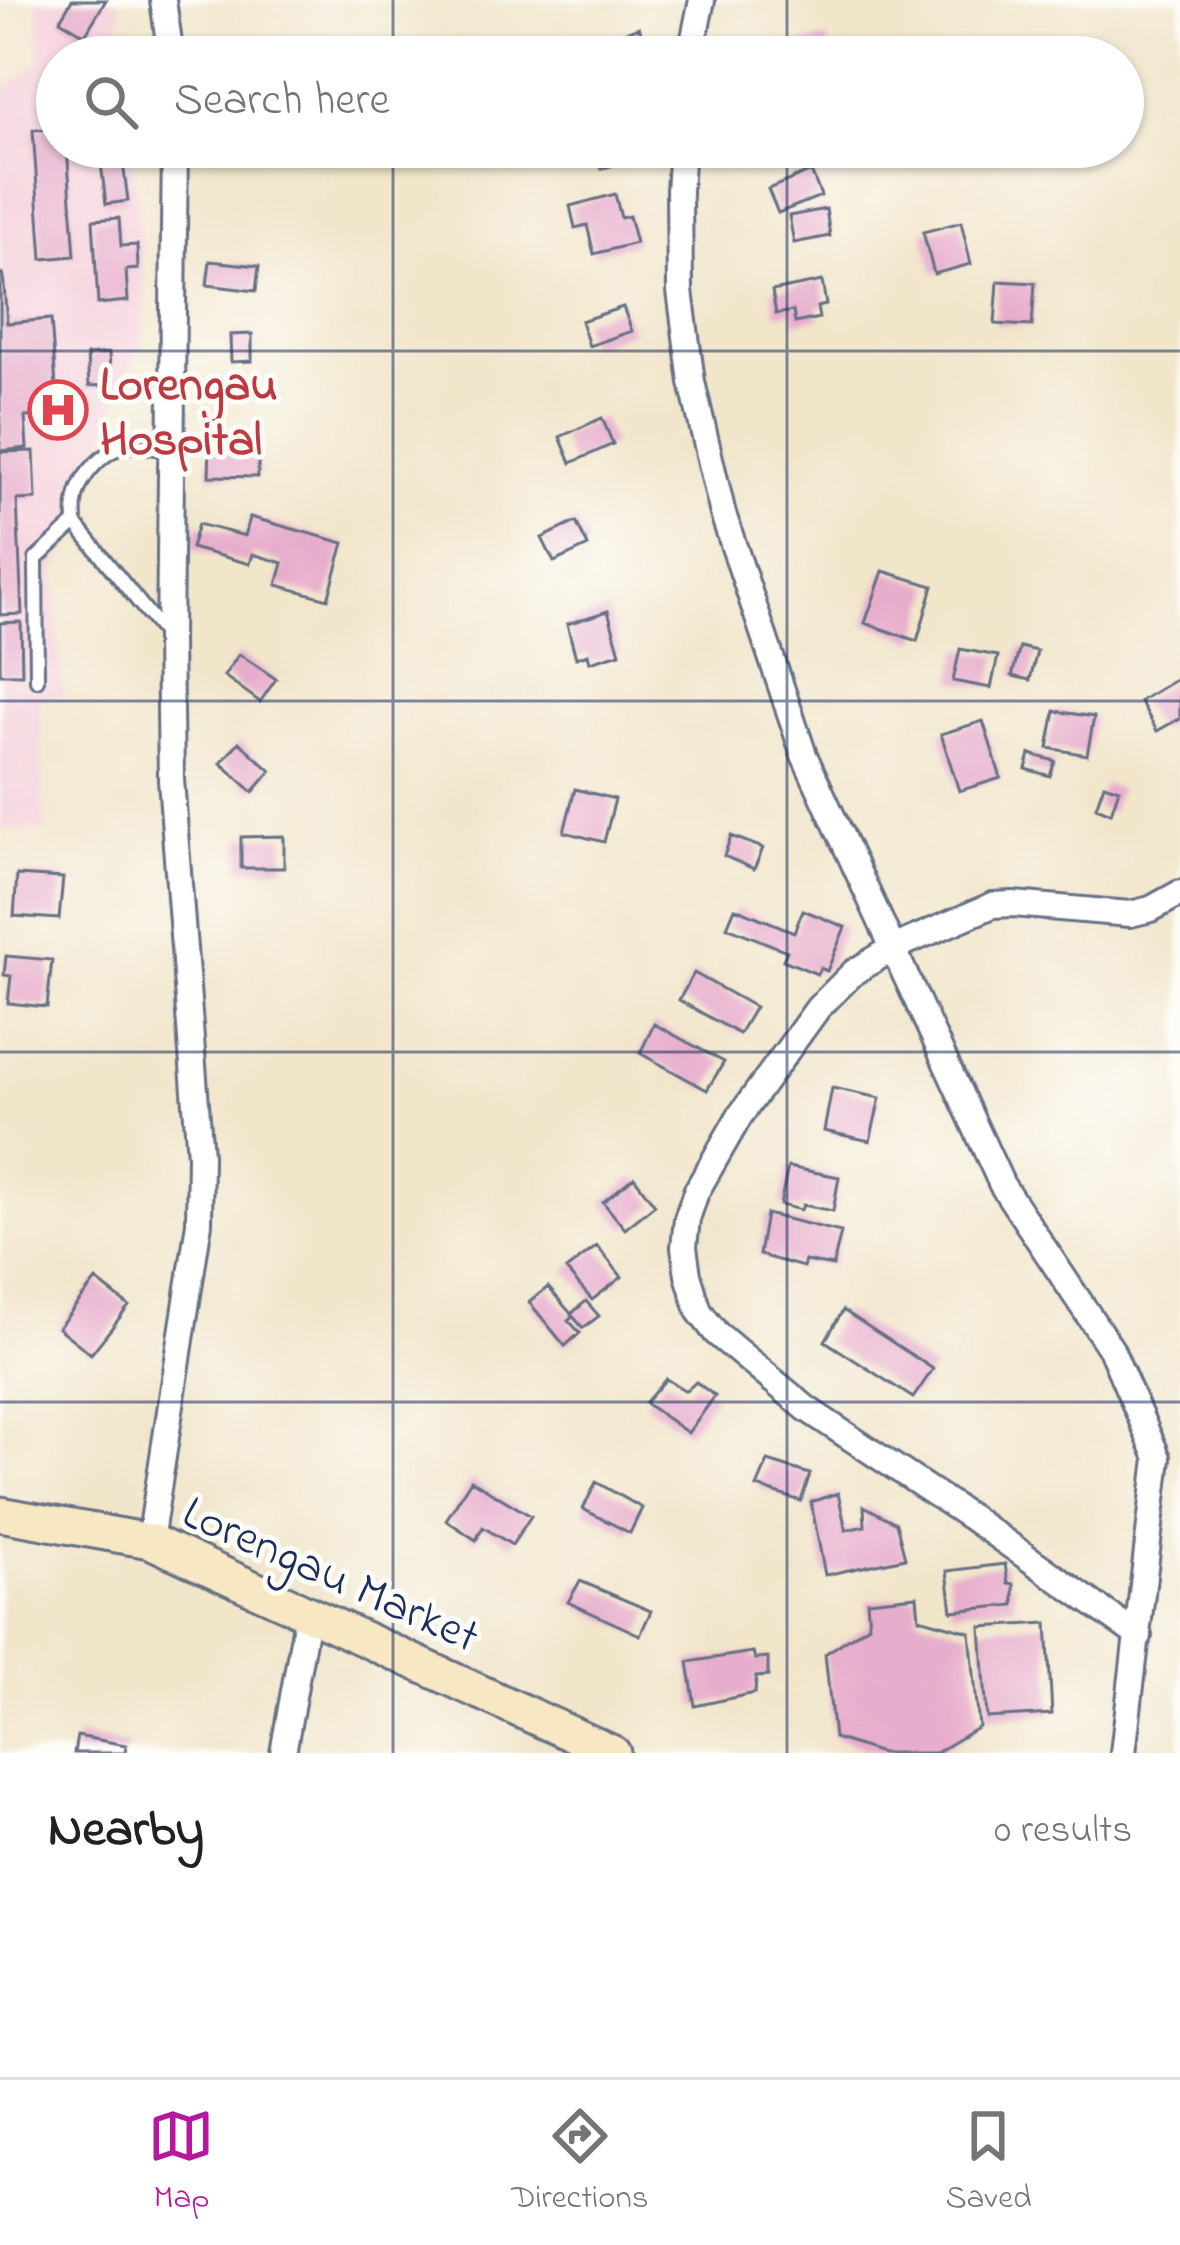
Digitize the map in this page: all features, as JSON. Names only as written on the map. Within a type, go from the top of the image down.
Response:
[{"type":"main road","name":"Lorengau Market","points":[[0,1514],[150,1541],[614,1753]]},
{"type":"street","points":[[163,0],[168,36]]},
{"type":"street","points":[[694,36],[702,0]]},
{"type":"street","points":[[150,1541],[199,1223],[200,1156],[171,779],[175,168]]},
{"type":"street","points":[[681,168],[680,291],[692,382],[723,514],[804,754],[1002,1185],[1111,1349],[1158,1458],[1123,1753]]},
{"type":"street","points":[[1139,1636],[808,1409],[716,1334],[699,1311],[684,1247],[696,1192],[739,1117],[818,1009],[854,971],[893,948],[993,905],[1130,914],[1151,909],[1180,892]]},
{"type":"street","points":[[283,1753],[308,1612]]},
{"type":"lane","points":[[169,639],[75,523],[75,501],[81,484],[118,448],[172,452]]},
{"type":"lane","points":[[37,680],[37,559],[75,523]]},
{"type":"shaded area","name":"Lorengau Hospital","points":[[37,0],[118,0],[121,36],[39,36]]},
{"type":"shaded area","name":"Lorengau Hospital","points":[[36,65],[36,168],[134,168],[146,300],[142,344],[124,382],[91,489],[54,575],[64,695],[40,699],[44,832],[0,830],[0,91]]},
{"type":"building","points":[[72,0],[106,0],[85,35],[60,20]]},
{"type":"building","points":[[639,27],[642,36],[615,36]]},
{"type":"building","points":[[33,130],[36,168],[69,168],[75,256],[42,259]]},
{"type":"building","points":[[102,168],[124,168],[128,201],[106,204]]},
{"type":"building","points":[[811,171],[821,196],[778,213],[768,189]]},
{"type":"building","points":[[615,194],[621,218],[629,216],[636,243],[594,254],[587,225],[575,228],[570,206]]},
{"type":"building","points":[[826,209],[830,236],[794,243],[789,216]]},
{"type":"building","points":[[119,218],[121,246],[137,245],[138,269],[126,270],[128,301],[98,304],[93,220]]},
{"type":"building","points":[[961,222],[971,264],[934,274],[923,232]]},
{"type":"building","points":[[210,261],[259,266],[256,291],[207,285]]},
{"type":"building","points":[[0,274],[7,323],[51,319],[58,414],[25,417],[27,448],[0,451]]},
{"type":"building","points":[[822,281],[826,305],[817,307],[819,318],[795,323],[793,311],[776,314],[772,291]]},
{"type":"building","points":[[998,281],[1035,283],[1032,326],[995,324]]},
{"type":"building","points":[[623,307],[632,331],[589,346],[581,321]]},
{"type":"building","points":[[252,334],[252,361],[231,362],[230,335]]},
{"type":"building","points":[[109,353],[111,385],[89,386],[87,355]]},
{"type":"building","points":[[602,418],[613,444],[571,463],[560,437]]},
{"type":"building","points":[[210,446],[258,446],[258,477],[209,476]]},
{"type":"building","points":[[34,451],[36,499],[17,500],[22,614],[0,615],[0,452]]},
{"type":"building","points":[[250,517],[344,543],[328,599],[277,585],[283,563],[253,554],[250,564],[191,548],[198,524],[245,536]]},
{"type":"building","points":[[576,522],[588,546],[554,562],[542,538]]},
{"type":"building","points":[[883,571],[933,586],[917,641],[865,623]]},
{"type":"building","points":[[608,611],[620,653],[590,662],[588,654],[576,658],[567,624]]},
{"type":"building","points":[[21,622],[22,674],[0,674],[0,623]]},
{"type":"building","points":[[1020,647],[1037,651],[1030,680],[1012,676]]},
{"type":"building","points":[[960,649],[998,656],[991,688],[953,681]]},
{"type":"building","points":[[239,654],[276,679],[260,702],[224,676]]},
{"type":"building","points":[[1180,677],[1180,718],[1157,731],[1140,701]]},
{"type":"building","points":[[1055,711],[1094,717],[1087,755],[1048,748]]},
{"type":"building","points":[[983,721],[1001,778],[959,791],[941,734]]},
{"type":"building","points":[[239,742],[271,771],[253,792],[221,763]]},
{"type":"building","points":[[1030,754],[1055,761],[1050,776],[1026,769]]},
{"type":"building","points":[[1104,784],[1119,789],[1111,813],[1096,807]]},
{"type":"building","points":[[575,789],[615,799],[604,842],[564,832]]},
{"type":"building","points":[[284,836],[284,868],[241,868],[241,837]]},
{"type":"building","points":[[731,836],[763,848],[754,869],[724,856]]},
{"type":"building","points":[[17,875],[63,878],[59,919],[14,916]]},
{"type":"building","points":[[735,908],[794,932],[803,910],[845,927],[827,971],[820,968],[817,974],[783,960],[787,951],[727,927]]},
{"type":"building","points":[[6,956],[52,960],[47,1007],[8,1003],[11,976],[4,975]]},
{"type":"building","points":[[694,973],[755,1007],[739,1034],[679,1000]]},
{"type":"building","points":[[654,1024],[724,1062],[707,1090],[640,1053]]},
{"type":"building","points":[[832,1088],[880,1098],[870,1141],[824,1131]]},
{"type":"building","points":[[788,1167],[839,1177],[833,1211],[780,1205]]},
{"type":"building","points":[[634,1177],[655,1205],[625,1229],[603,1202]]},
{"type":"building","points":[[766,1214],[841,1232],[833,1266],[805,1261],[803,1267],[759,1255]]},
{"type":"building","points":[[597,1246],[622,1277],[592,1300],[566,1270]]},
{"type":"building","points":[[96,1280],[129,1306],[91,1354],[58,1328]]},
{"type":"building","points":[[548,1287],[573,1316],[568,1320],[580,1333],[565,1346],[529,1302]]},
{"type":"building","points":[[586,1301],[599,1316],[583,1328],[571,1314]]},
{"type":"building","points":[[843,1310],[933,1369],[913,1398],[825,1341]]},
{"type":"building","points":[[666,1379],[686,1391],[696,1382],[715,1396],[688,1433],[645,1403]]},
{"type":"building","points":[[768,1461],[810,1474],[801,1501],[757,1487]]},
{"type":"building","points":[[471,1480],[531,1516],[512,1545],[483,1527],[476,1540],[446,1520]]},
{"type":"building","points":[[596,1482],[642,1508],[630,1533],[583,1509]]},
{"type":"building","points":[[838,1493],[846,1530],[865,1526],[864,1506],[896,1523],[905,1558],[825,1575],[811,1502]]},
{"type":"building","points":[[1005,1564],[1008,1583],[1014,1584],[1014,1605],[952,1611],[947,1571]]},
{"type":"building","points":[[580,1581],[651,1611],[640,1635],[568,1602]]},
{"type":"building","points":[[917,1596],[919,1618],[970,1632],[979,1727],[935,1753],[881,1753],[834,1738],[825,1654],[869,1625],[867,1601]]},
{"type":"building","points":[[1047,1623],[1052,1714],[987,1718],[981,1627]]},
{"type":"building","points":[[753,1652],[755,1659],[768,1658],[768,1676],[756,1677],[755,1693],[695,1706],[688,1662]]},
{"type":"building","points":[[77,1736],[126,1745],[125,1753],[74,1753]]},
{"type":"place","name":"Lorengau Hospital","points":[[58,410]]}]
